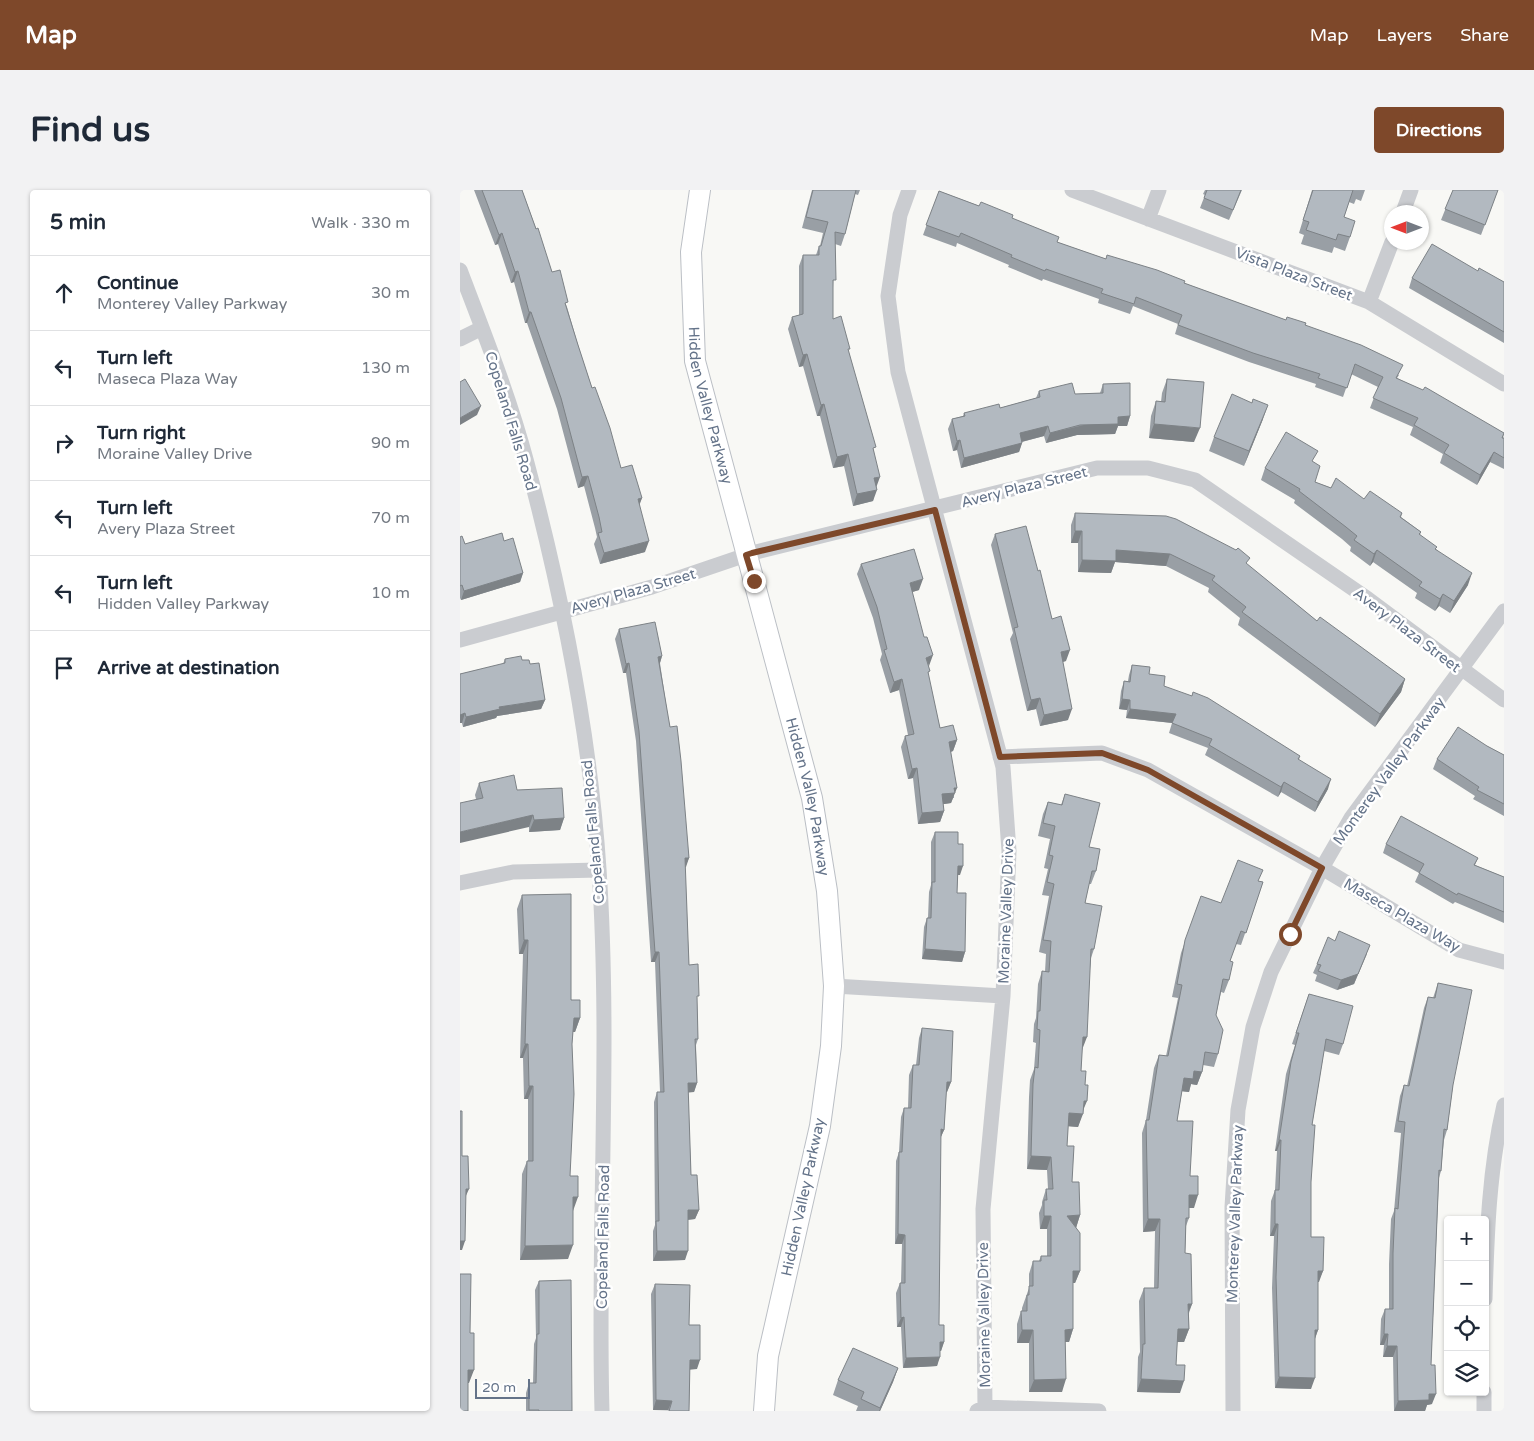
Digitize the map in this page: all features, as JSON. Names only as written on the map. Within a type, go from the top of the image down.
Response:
[{"type":"street","name":"Hidden Valley Parkway","points":[[700,190],[691,252],[695,361],[812,798],[827,892],[834,986],[831,1046],[820,1126],[768,1356],[764,1411]]},
{"type":"street","name":"Moraine Valley Drive","points":[[909,190],[900,215],[888,296],[898,372],[1000,757],[1010,850],[1003,996],[983,1209],[981,1409]]},
{"type":"street","name":"Vista Plaza Street","points":[[1072,190],[1369,302],[1504,384]]},
{"type":"street","points":[[1148,219],[1159,190]]},
{"type":"street","points":[[1406,205],[1412,190]]},
{"type":"street","points":[[1369,302],[1389,250]]},
{"type":"street","name":"Copeland Falls Road","points":[[460,270],[482,328],[526,461],[562,612],[588,762],[599,870],[604,1046],[602,1411]]},
{"type":"street","points":[[460,339],[482,328]]},
{"type":"street","name":"Avery Plaza Street","points":[[460,640],[652,587],[746,555],[935,510],[1097,468],[1148,468],[1196,480],[1368,599],[1504,700]]},
{"type":"street","name":"Monterey Valley Parkway","points":[[1233,1411],[1232,1207],[1238,1110],[1254,1027],[1271,972],[1322,868],[1351,818],[1504,611]]},
{"type":"street","name":"Maseca Plaza Way","points":[[1000,757],[1102,753],[1148,770],[1322,868],[1459,950],[1504,962]]},
{"type":"street","points":[[460,883],[513,872],[599,870]]},
{"type":"street","points":[[834,986],[1003,996]]},
{"type":"street","points":[[1486,1261],[1488,1217],[1495,1145],[1504,1105]]},
{"type":"street","points":[[1484,1396],[1484,1411]]},
{"type":"street","points":[[981,1409],[1099,1411]]},
{"type":"building","points":[[482,190],[522,190],[536,229],[538,228],[552,272],[560,270],[568,302],[565,303],[592,388],[595,387],[610,428],[621,468],[632,465],[642,498],[638,499],[649,541],[604,553],[598,533],[602,532],[599,517],[588,476],[582,477],[561,398],[531,312],[529,312],[518,271],[515,272],[502,233],[499,235]]},
{"type":"building","points":[[813,190],[856,190],[845,234],[835,232],[836,280],[833,280],[833,319],[841,316],[850,349],[848,349],[876,447],[873,448],[880,477],[874,478],[877,490],[857,494],[848,454],[837,457],[824,404],[821,405],[807,354],[803,355],[792,317],[803,314],[803,255],[819,255],[819,246],[821,246],[828,222],[806,217]]},
{"type":"building","points":[[1207,190],[1241,190],[1233,210],[1204,198]]},
{"type":"building","points":[[1313,190],[1353,190],[1344,217],[1355,221],[1350,237],[1338,234],[1336,240],[1306,230],[1309,222],[1303,220]]},
{"type":"building","points":[[1453,190],[1498,190],[1485,225],[1445,209]]},
{"type":"building","points":[[939,191],[979,206],[981,202],[1013,215],[1012,218],[1059,237],[1057,242],[1106,259],[1107,255],[1157,270],[1185,281],[1184,283],[1286,320],[1287,317],[1306,323],[1305,325],[1361,345],[1403,365],[1396,378],[1423,390],[1425,387],[1504,433],[1502,438],[1504,438],[1504,458],[1494,452],[1480,475],[1444,453],[1449,445],[1414,425],[1418,418],[1373,398],[1383,377],[1355,364],[1347,388],[1318,378],[1320,374],[1253,353],[1178,325],[1182,315],[1136,297],[1134,304],[1101,293],[1103,289],[1046,269],[1045,271],[961,233],[959,237],[926,225]]},
{"type":"building","points":[[1432,244],[1478,271],[1479,268],[1504,282],[1504,332],[1412,278]]},
{"type":"building","points":[[465,379],[481,406],[460,418],[460,382]]},
{"type":"building","points":[[1167,379],[1204,382],[1200,428],[1154,424],[1156,401],[1165,402]]},
{"type":"building","points":[[1072,383],[1075,394],[1103,393],[1103,384],[1130,383],[1130,416],[1118,417],[1118,424],[1080,425],[1050,433],[1048,426],[1020,433],[1022,443],[964,458],[960,440],[957,441],[952,419],[965,416],[964,413],[999,404],[1000,408],[1040,397],[1039,391]]},
{"type":"building","points":[[1232,394],[1252,403],[1253,399],[1268,405],[1249,451],[1214,437]]},
{"type":"building","points":[[1286,432],[1318,451],[1312,461],[1320,466],[1315,482],[1331,488],[1336,478],[1364,499],[1370,491],[1402,513],[1400,517],[1421,532],[1419,534],[1437,547],[1435,549],[1472,573],[1454,601],[1443,594],[1440,599],[1419,586],[1422,582],[1377,550],[1374,554],[1354,540],[1357,536],[1299,491],[1300,489],[1265,468]]},
{"type":"building","points":[[1075,513],[1166,516],[1176,519],[1236,550],[1238,548],[1250,558],[1246,563],[1317,621],[1320,617],[1405,679],[1380,714],[1242,612],[1246,607],[1212,580],[1215,576],[1170,554],[1116,550],[1116,561],[1082,560],[1082,531],[1075,531]]},
{"type":"building","points":[[1026,526],[1038,571],[1040,570],[1052,619],[1061,616],[1070,650],[1061,652],[1072,709],[1044,715],[1040,698],[1031,700],[1014,628],[1018,627],[995,534]]},
{"type":"building","points":[[502,533],[504,541],[513,538],[523,573],[464,591],[462,585],[460,586],[460,537],[462,536],[465,544]]},
{"type":"building","points":[[914,549],[923,579],[910,583],[924,637],[927,637],[933,655],[926,658],[940,728],[953,725],[957,740],[949,742],[957,788],[954,788],[955,793],[942,794],[944,811],[922,813],[917,768],[912,769],[905,736],[914,734],[902,679],[894,682],[884,650],[887,649],[877,607],[861,564]]},
{"type":"building","points":[[655,622],[662,656],[658,657],[670,727],[677,726],[681,761],[689,858],[685,858],[689,965],[698,964],[698,1039],[695,1039],[697,1083],[688,1083],[691,1175],[697,1175],[699,1210],[688,1210],[688,1251],[657,1251],[656,1221],[659,1221],[657,1092],[664,1092],[659,952],[655,952],[639,731],[629,663],[626,664],[619,629]]},
{"type":"building","points":[[521,656],[522,660],[529,660],[530,664],[539,663],[545,700],[499,707],[500,709],[466,717],[465,713],[460,715],[460,674],[505,663],[505,659]]},
{"type":"building","points":[[1132,665],[1150,667],[1149,674],[1165,676],[1164,686],[1192,696],[1193,692],[1208,698],[1300,756],[1298,759],[1331,779],[1318,802],[1284,782],[1281,787],[1209,745],[1212,739],[1172,723],[1176,714],[1130,709],[1130,700],[1122,699],[1124,681],[1130,682]]},
{"type":"building","points":[[1458,727],[1504,755],[1504,804],[1477,790],[1479,787],[1437,759]]},
{"type":"building","points":[[514,775],[517,790],[562,788],[564,818],[534,820],[533,815],[460,832],[460,803],[483,798],[479,783]]},
{"type":"building","points":[[1065,794],[1100,803],[1089,847],[1100,849],[1096,871],[1092,871],[1085,903],[1102,906],[1094,949],[1091,949],[1087,1037],[1083,1037],[1081,1071],[1086,1071],[1085,1085],[1088,1085],[1087,1101],[1084,1101],[1083,1114],[1069,1113],[1067,1146],[1074,1146],[1072,1182],[1079,1182],[1080,1215],[1067,1216],[1080,1233],[1080,1271],[1073,1271],[1073,1329],[1065,1330],[1066,1379],[1034,1380],[1033,1330],[1022,1330],[1021,1311],[1027,1311],[1029,1286],[1033,1286],[1033,1261],[1041,1261],[1041,1256],[1051,1256],[1051,1216],[1044,1216],[1044,1200],[1047,1200],[1046,1189],[1053,1189],[1051,1157],[1031,1156],[1033,1084],[1035,1067],[1038,1068],[1040,1030],[1037,1029],[1038,1011],[1040,1011],[1042,971],[1049,972],[1051,941],[1043,940],[1054,884],[1047,882],[1053,856],[1049,855],[1055,826],[1043,823],[1048,802],[1062,805]]},
{"type":"building","points":[[1401,816],[1478,858],[1474,865],[1504,877],[1504,912],[1458,893],[1457,895],[1419,873],[1424,864],[1386,844]]},
{"type":"building","points":[[935,832],[958,832],[958,844],[963,844],[963,866],[958,866],[957,893],[966,893],[965,952],[925,949],[927,918],[931,918],[932,882],[935,882]]},
{"type":"building","points":[[1238,860],[1263,870],[1258,881],[1263,882],[1246,933],[1241,931],[1230,961],[1233,962],[1229,980],[1223,979],[1216,1015],[1223,1030],[1218,1054],[1205,1052],[1202,1072],[1194,1071],[1193,1079],[1184,1078],[1177,1121],[1193,1121],[1190,1176],[1198,1176],[1198,1195],[1189,1195],[1189,1218],[1186,1218],[1185,1253],[1191,1254],[1192,1304],[1188,1304],[1189,1329],[1178,1329],[1176,1365],[1185,1365],[1184,1381],[1141,1379],[1143,1344],[1145,1344],[1144,1288],[1158,1288],[1160,1219],[1148,1219],[1146,1120],[1149,1120],[1159,1055],[1168,1056],[1182,985],[1177,984],[1185,940],[1201,896],[1221,903]]},
{"type":"building","points":[[571,894],[571,1000],[580,1000],[580,1018],[574,1018],[572,1044],[574,1094],[570,1176],[578,1176],[578,1197],[573,1197],[573,1245],[525,1246],[527,1161],[533,1161],[533,1086],[529,1086],[528,1044],[525,1044],[528,940],[524,940],[522,895]]},
{"type":"building","points":[[1339,931],[1370,945],[1358,974],[1341,980],[1318,971],[1321,965],[1317,964],[1328,937],[1335,941]]},
{"type":"building","points":[[1438,983],[1472,990],[1453,1085],[1447,1130],[1444,1129],[1441,1171],[1439,1170],[1431,1365],[1435,1365],[1436,1394],[1429,1394],[1429,1400],[1398,1401],[1397,1346],[1387,1346],[1388,1334],[1384,1334],[1385,1309],[1393,1309],[1395,1208],[1398,1209],[1405,1122],[1398,1121],[1404,1085],[1409,1086],[1428,997],[1435,998]]},
{"type":"building","points":[[1309,994],[1353,1006],[1343,1044],[1326,1039],[1312,1125],[1315,1125],[1311,1182],[1311,1237],[1324,1237],[1323,1271],[1318,1271],[1318,1330],[1315,1330],[1315,1378],[1279,1377],[1276,1277],[1278,1224],[1275,1224],[1275,1190],[1279,1190],[1281,1140],[1279,1140],[1291,1062],[1299,1033],[1296,1033]]},
{"type":"building","points":[[922,1028],[953,1031],[951,1082],[947,1082],[944,1130],[941,1129],[939,1325],[944,1325],[944,1342],[940,1342],[940,1357],[906,1358],[904,1317],[901,1318],[900,1283],[905,1283],[905,1235],[898,1234],[899,1152],[902,1152],[904,1108],[911,1108],[913,1065],[919,1065]]},
{"type":"building","points":[[460,1111],[462,1111],[462,1156],[468,1156],[469,1189],[466,1189],[465,1241],[460,1241]]},
{"type":"building","points":[[460,1274],[471,1274],[470,1333],[474,1333],[474,1370],[468,1370],[468,1411],[460,1411]]},
{"type":"building","points":[[571,1280],[572,1411],[529,1410],[529,1383],[536,1383],[537,1334],[539,1334],[539,1281]]},
{"type":"building","points":[[655,1284],[690,1285],[689,1325],[700,1325],[700,1360],[690,1360],[689,1411],[669,1411],[672,1401],[656,1400]]},
{"type":"building","points":[[853,1348],[898,1368],[880,1408],[861,1399],[864,1392],[838,1380]]},
{"type":"route","points":[[754,581],[746,555],[935,510],[1000,757],[1102,753],[1148,770],[1322,868],[1290,934]]}]
